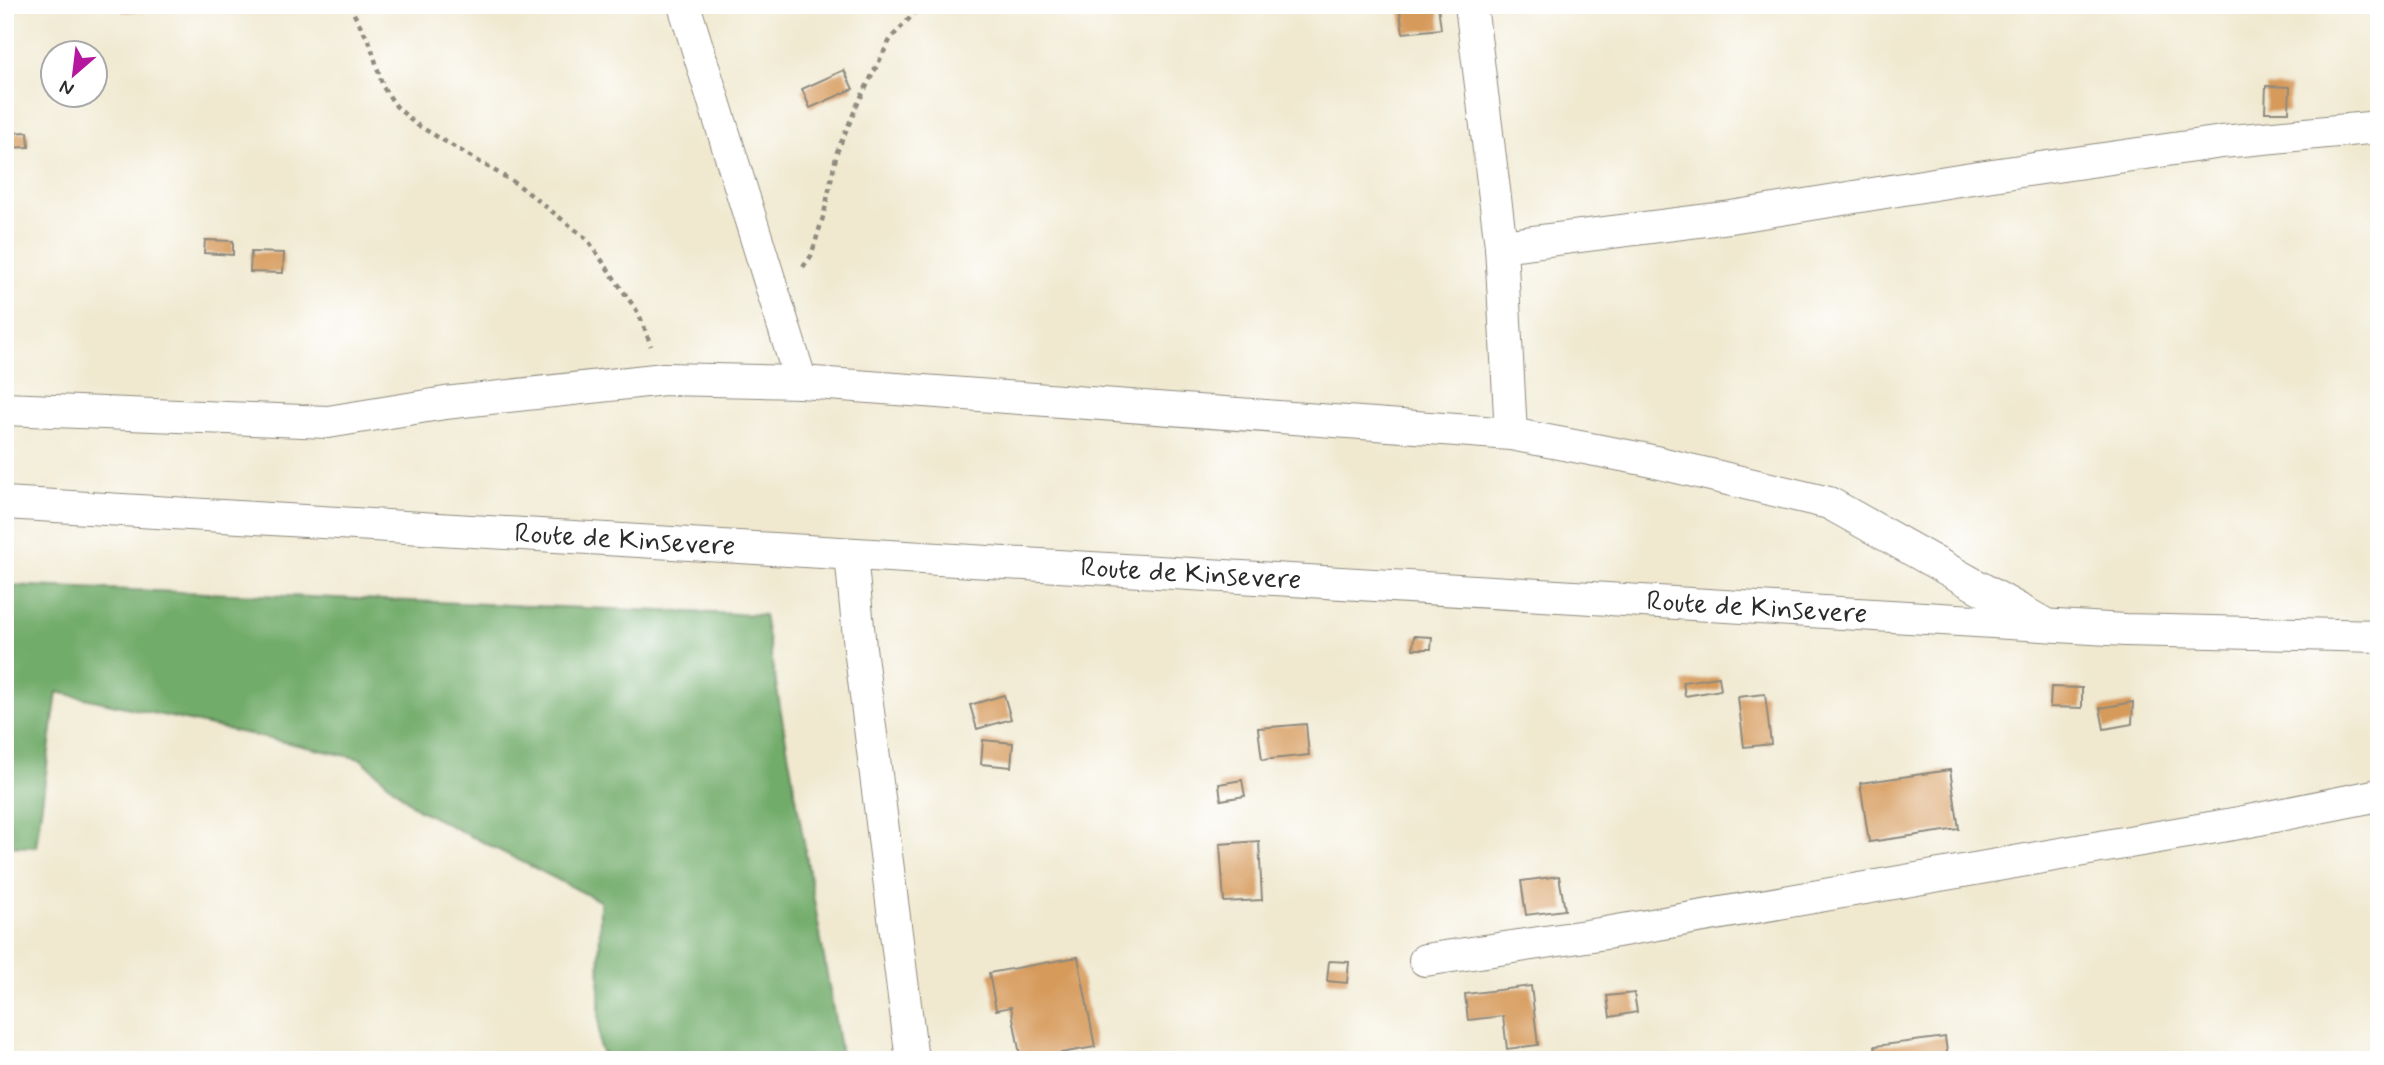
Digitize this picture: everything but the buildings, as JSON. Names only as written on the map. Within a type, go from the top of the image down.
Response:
[{"type":"street","points":[[684,5],[802,382]]},
{"type":"street","points":[[1471,5],[1501,246],[1511,434]]},
{"type":"street","points":[[1501,246],[1731,217],[1965,179],[2222,142],[2379,127]]},
{"type":"street","points":[[5,409],[328,422],[444,403],[664,379],[802,382],[1511,434],[1643,460],[1829,503],[2048,626]]},
{"type":"street","name":"Route de Kinsevere","points":[[5,503],[2048,626],[2379,636]]},
{"type":"street","points":[[851,554],[860,648],[912,1060]]},
{"type":"street","points":[[1425,960],[1606,933],[2239,823],[2379,795]]},
{"type":"path","points":[[349,5],[370,43],[383,87],[396,106],[414,123],[517,184],[587,239],[639,314],[664,379]]},
{"type":"path","points":[[776,305],[811,256],[824,214],[837,152],[858,103],[891,38],[922,5]]},
{"type":"green space","points":[[5,585],[764,615],[842,1060],[606,1060],[599,1045],[600,901],[417,809],[361,759],[57,692],[36,847],[5,846]]}]
